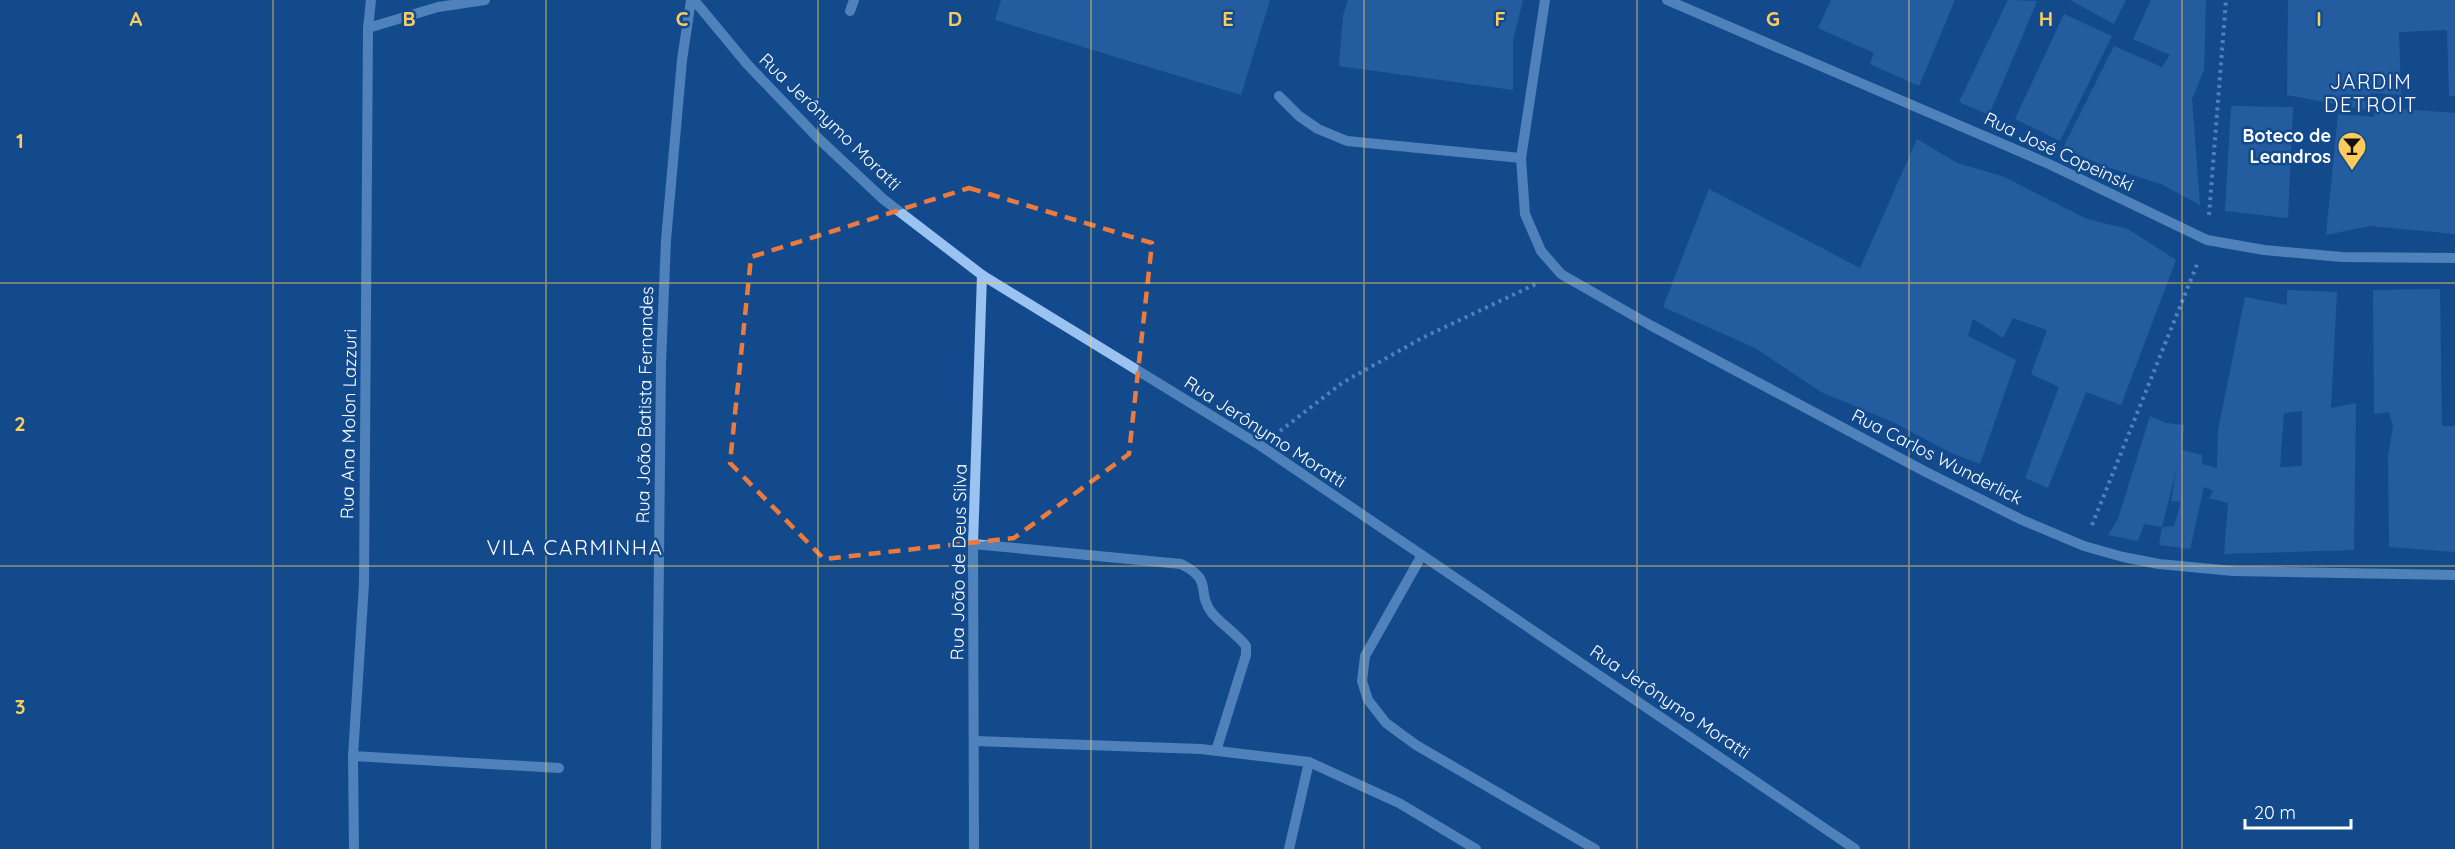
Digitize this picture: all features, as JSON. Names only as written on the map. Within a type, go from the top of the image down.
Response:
[{"type":"street","name":"Rua Ana Molon Lazzuri","points":[[354,849],[354,756],[364,584],[368,28],[371,0]]},
{"type":"street","points":[[368,28],[438,7],[485,0]]},
{"type":"street","name":"Rua Jerônymo Moratti","points":[[692,0],[747,64],[818,138],[883,199],[982,275],[1261,446],[1528,624],[1855,849]]},
{"type":"street","name":"Rua João Batista Fernandes","points":[[656,849],[662,340],[666,240],[682,60],[692,0]]},
{"type":"street","points":[[850,11],[854,0]]},
{"type":"street","name":"Rua Carlos Wunderlick","points":[[1545,0],[1521,158],[1525,214],[1541,250],[1561,274],[1650,325],[1913,465],[2022,519],[2084,546],[2159,564],[2233,571],[2455,575]]},
{"type":"street","name":"Rua José Copeinski","points":[[1667,0],[2049,164],[2207,240],[2264,250],[2342,257],[2455,258]]},
{"type":"street","points":[[1279,96],[1299,116],[1318,129],[1347,141],[1521,158]]},
{"type":"street","name":"Rua João de Deus Silva","points":[[974,849],[973,544],[982,275]]},
{"type":"street","points":[[973,544],[1181,564],[1195,571],[1203,581],[1204,595],[1211,612],[1246,646],[1246,655],[1216,751]]},
{"type":"street","points":[[1422,555],[1365,656],[1362,681],[1368,700],[1386,723],[1416,745],[1595,849]]},
{"type":"street","points":[[975,741],[1216,751],[1309,762],[1399,803],[1459,845],[1476,849]]},
{"type":"street","points":[[354,756],[559,768]]},
{"type":"street","points":[[1289,849],[1309,762]]},
{"type":"path","points":[[2084,546],[2207,240],[2226,0]]},
{"type":"path","points":[[1261,446],[1342,383],[1422,338],[1561,274]]},
{"type":"highlighted area","points":[[969,188],[1152,243],[1129,454],[1014,538],[824,559],[730,463],[751,257]]},
{"type":"building","points":[[1001,0],[1270,0],[1241,95],[995,20]]},
{"type":"building","points":[[1348,0],[1523,0],[1513,40],[1513,90],[1339,66],[1343,16]]},
{"type":"building","points":[[1831,0],[1955,0],[1919,86],[1870,64],[1874,53],[1818,28]]},
{"type":"building","points":[[2008,0],[2037,1],[1989,115],[1959,102]]},
{"type":"building","points":[[2070,0],[2126,0],[2114,24]]},
{"type":"building","points":[[2151,0],[2206,0],[2204,70],[2192,99],[2200,205],[2161,184],[2104,166],[2063,148],[2114,46],[2162,67],[2170,55],[2133,39]]},
{"type":"building","points":[[2288,0],[2455,0],[2455,96],[2449,96],[2447,30],[2399,32],[2401,95],[2371,93],[2367,110],[2287,95]]},
{"type":"building","points":[[2064,14],[2112,36],[2060,141],[2015,119]]},
{"type":"building","points":[[2231,106],[2293,107],[2288,218],[2225,211]]},
{"type":"building","points":[[2375,107],[2455,113],[2455,234],[2370,226],[2326,235],[2338,114],[2374,117]]},
{"type":"building","points":[[1917,139],[1957,163],[2002,176],[2087,219],[2128,229],[2176,260],[2121,405],[2086,392],[2048,488],[2025,478],[2059,387],[2031,374],[2047,330],[2013,318],[2003,338],[1973,319],[1968,336],[2016,360],[1980,464],[1951,453],[1895,423],[1821,392],[1755,348],[1663,307],[1709,189],[1860,268]]},
{"type":"building","points":[[2440,289],[2442,426],[2455,426],[2455,552],[2389,547],[2388,456],[2393,426],[2389,412],[2374,414],[2373,290]]},
{"type":"building","points":[[2287,290],[2337,292],[2331,408],[2356,403],[2354,550],[2224,554],[2228,503],[2209,498],[2213,491],[2204,487],[2190,549],[2159,545],[2162,527],[2144,524],[2138,541],[2108,535],[2118,519],[2150,416],[2166,423],[2184,425],[2182,450],[2202,455],[2202,464],[2217,468],[2218,430],[2245,297],[2287,305]],"holes":[[[2302,411],[2302,466],[2280,467],[2284,413]],[[2177,467],[2171,501],[2181,502],[2174,526],[2162,527]]]},
{"type":"place","name":"Boteco de Leandros","points":[[2352,172]]},
{"type":"district","name":"JARDIM DETROIT","points":[[2371,94]]},
{"type":"district","name":"VILA CARMINHA","points":[[575,548]]}]
